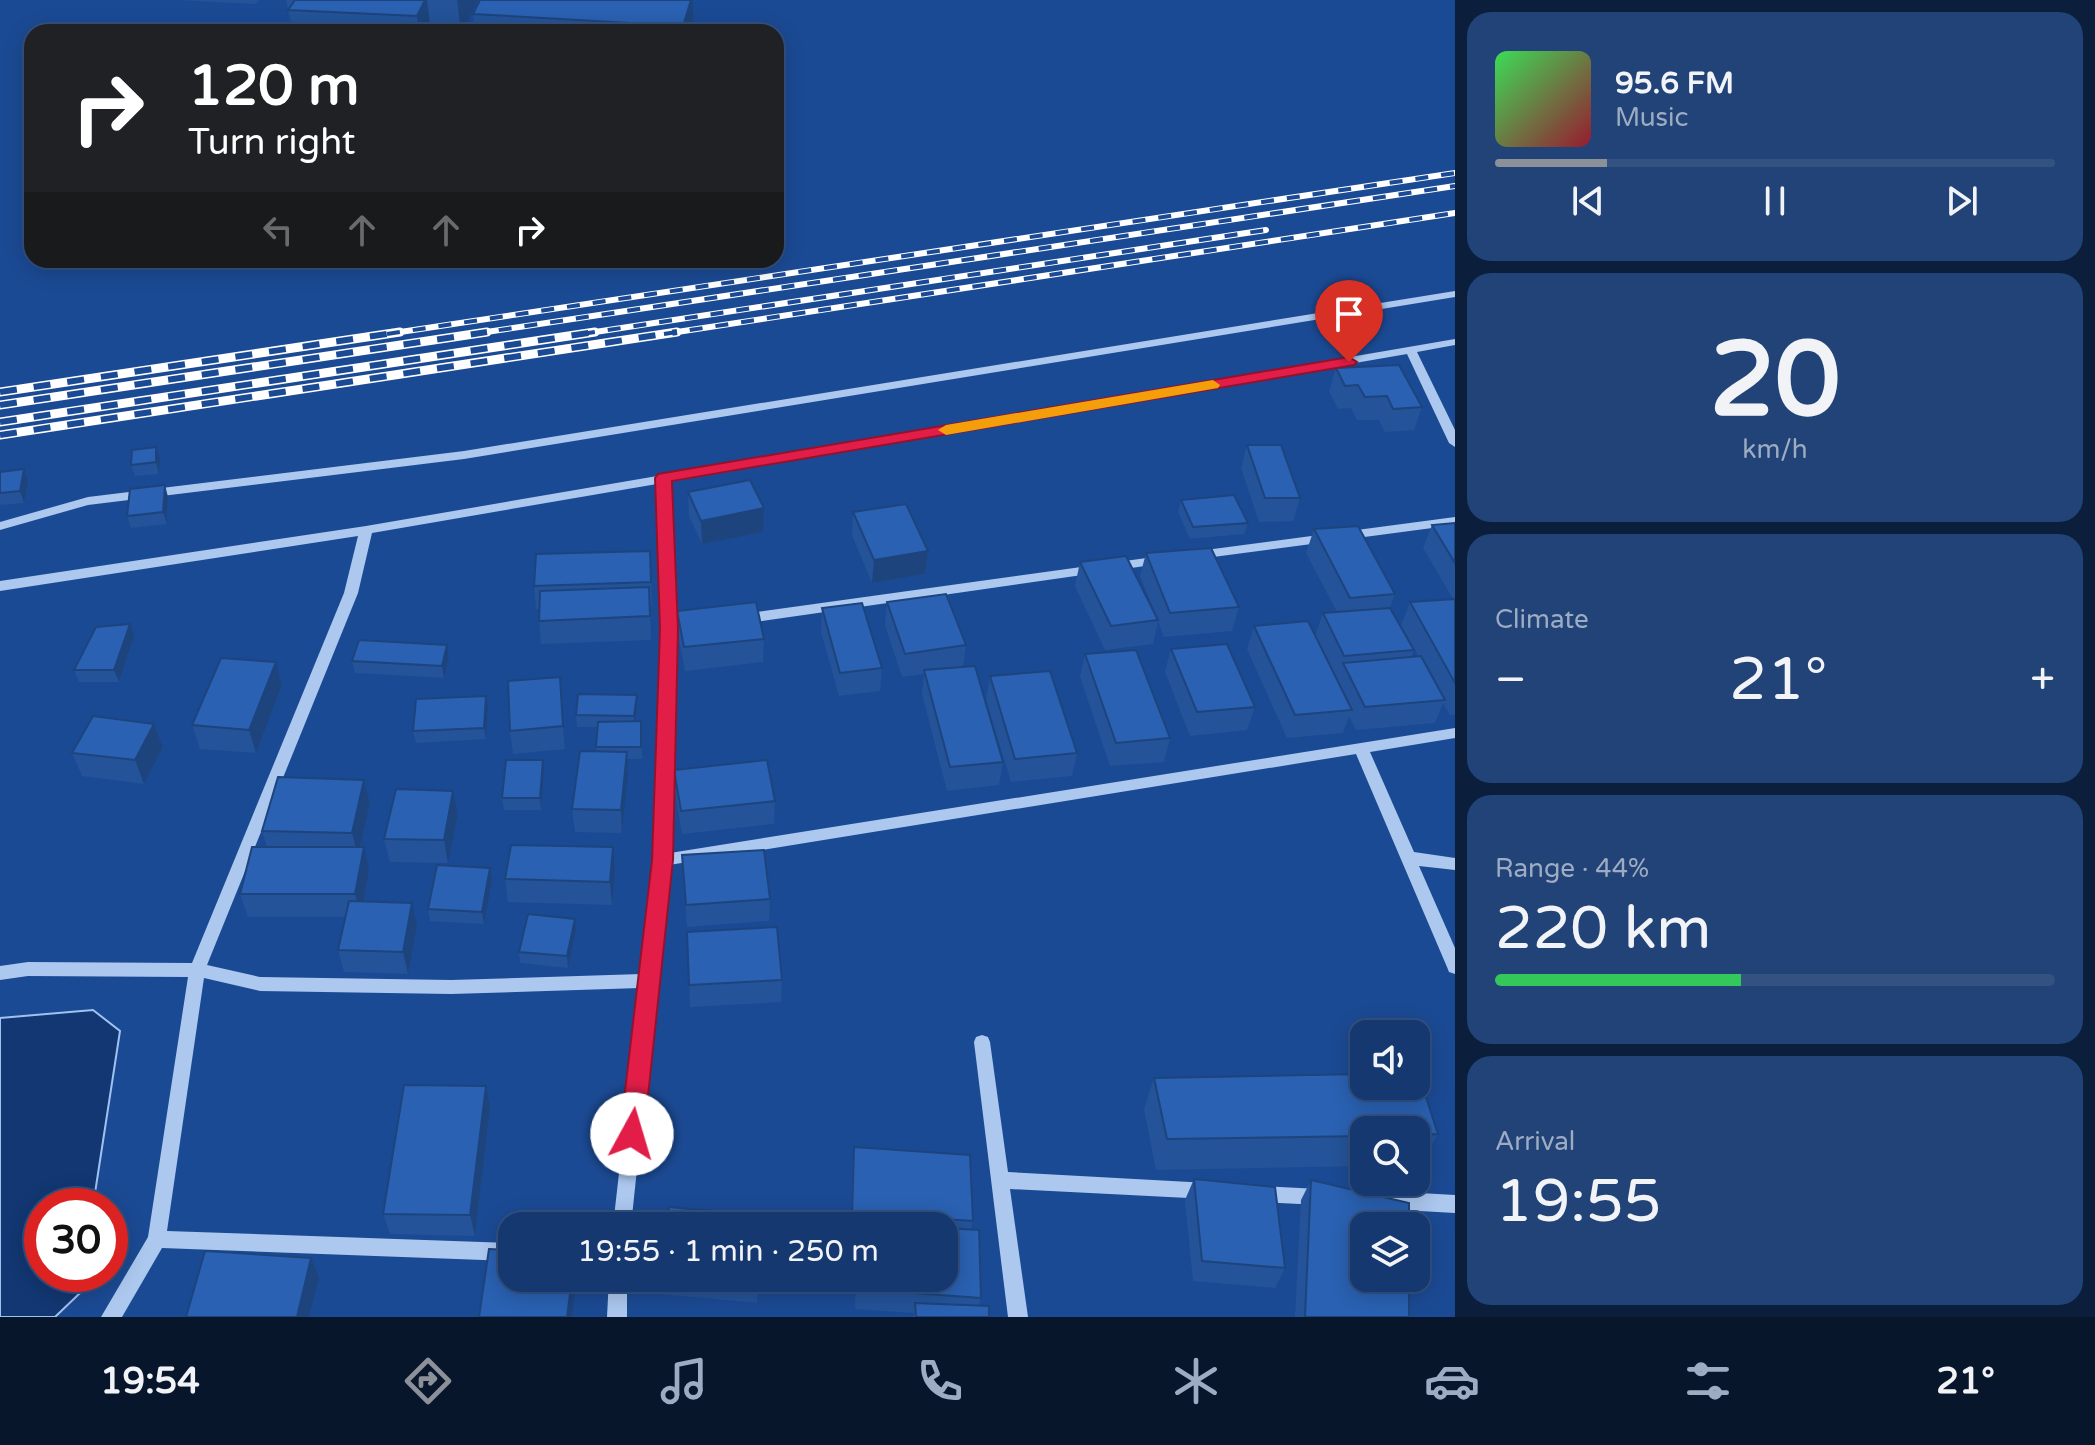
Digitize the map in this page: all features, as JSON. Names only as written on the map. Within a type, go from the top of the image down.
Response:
[{"type":"street","points":[[0,526],[88,501],[464,455],[1455,294]]},
{"type":"street","points":[[0,586],[366,530],[1455,342]]},
{"type":"street","points":[[1411,351],[1455,443]]},
{"type":"street","points":[[624,1212],[662,860],[669,629],[663,478]]},
{"type":"street","points":[[1186,556],[1455,521]]},
{"type":"street","points":[[111,1317],[157,1239],[197,970],[351,593],[366,530]]},
{"type":"street","points":[[731,620],[1170,558]]},
{"type":"street","points":[[669,629],[716,622]]},
{"type":"street","points":[[662,860],[1455,733]]},
{"type":"street","points":[[1361,748],[1455,967]]},
{"type":"street","points":[[1408,858],[1455,864]]},
{"type":"street","points":[[0,973],[28,969],[197,970],[260,984],[451,987],[649,981]]},
{"type":"street","points":[[982,1042],[1018,1317]]},
{"type":"street","points":[[1000,1180],[1455,1204]]},
{"type":"street","points":[[157,1239],[498,1251]]},
{"type":"street","points":[[617,1317],[618,1292]]},
{"type":"water","points":[[93,1010],[120,1031],[96,1188],[24,1188],[24,1292],[80,1292],[55,1317],[0,1317],[0,1018]]},
{"type":"building","points":[[295,0],[425,0],[417,16],[288,10]]},
{"type":"building","points":[[480,0],[691,0],[684,24],[473,14]]},
{"type":"building","points":[[1399,365],[1422,407],[1393,409],[1387,396],[1365,397],[1358,385],[1345,386],[1336,368]]},
{"type":"building","points":[[1247,445],[1281,445],[1300,498],[1265,498]]},
{"type":"building","points":[[156,447],[156,462],[131,465],[132,450]]},
{"type":"building","points":[[24,469],[20,491],[0,493],[0,472]]},
{"type":"building","points":[[750,480],[764,508],[701,521],[688,492]]},
{"type":"building","points":[[165,485],[163,512],[127,516],[130,489]]},
{"type":"building","points":[[1234,495],[1248,523],[1193,527],[1181,500]]},
{"type":"building","points":[[906,504],[928,551],[874,560],[853,512]]},
{"type":"building","points":[[1455,523],[1455,563],[1432,525]]},
{"type":"building","points":[[1358,526],[1395,594],[1350,598],[1314,529]]},
{"type":"building","points":[[1211,548],[1239,607],[1170,613],[1146,553]]},
{"type":"building","points":[[650,551],[651,582],[534,586],[536,554]]},
{"type":"building","points":[[1126,556],[1158,620],[1111,626],[1080,562]]},
{"type":"building","points":[[649,587],[650,616],[539,621],[540,591]]},
{"type":"building","points":[[946,594],[966,645],[905,654],[887,602]]},
{"type":"building","points":[[1455,599],[1455,683],[1410,602]]},
{"type":"building","points":[[756,602],[764,639],[684,647],[677,611]]},
{"type":"building","points":[[862,603],[882,668],[840,673],[822,608]]},
{"type":"building","points":[[1390,608],[1414,650],[1344,656],[1323,613]]},
{"type":"building","points":[[1308,621],[1352,710],[1295,715],[1254,626]]},
{"type":"building","points":[[130,624],[114,670],[74,670],[96,627]]},
{"type":"building","points":[[359,640],[447,645],[442,666],[352,661]]},
{"type":"building","points":[[1227,644],[1255,707],[1197,712],[1171,649]]},
{"type":"building","points":[[1136,650],[1170,738],[1116,743],[1085,654]]},
{"type":"building","points":[[1421,656],[1445,700],[1365,707],[1343,663]]},
{"type":"building","points":[[221,658],[276,662],[249,730],[192,725]]},
{"type":"building","points":[[975,666],[1003,762],[950,767],[924,670]]},
{"type":"building","points":[[1050,671],[1077,753],[1015,759],[990,676]]},
{"type":"building","points":[[560,677],[563,726],[510,731],[508,681]]},
{"type":"building","points":[[578,694],[637,695],[634,716],[576,715]]},
{"type":"building","points":[[486,696],[484,728],[413,731],[416,699]]},
{"type":"building","points":[[93,716],[154,724],[135,760],[72,753]]},
{"type":"building","points":[[641,721],[641,747],[596,747],[598,722]]},
{"type":"building","points":[[580,751],[627,752],[621,810],[572,809]]},
{"type":"building","points":[[506,760],[543,760],[540,798],[502,798]]},
{"type":"building","points":[[767,760],[775,801],[681,811],[674,770]]},
{"type":"building","points":[[278,777],[364,780],[352,833],[262,831]]},
{"type":"building","points":[[396,789],[453,791],[444,840],[384,839]]},
{"type":"building","points":[[511,845],[613,847],[610,882],[505,879]]},
{"type":"building","points":[[252,847],[364,847],[355,894],[240,894]]},
{"type":"building","points":[[764,850],[770,899],[686,905],[682,855]]},
{"type":"building","points":[[437,865],[490,868],[482,912],[428,909]]},
{"type":"building","points":[[349,901],[412,903],[403,952],[338,950]]},
{"type":"building","points":[[528,914],[575,919],[567,956],[519,952]]},
{"type":"building","points":[[777,927],[782,980],[689,985],[687,932]]},
{"type":"building","points":[[1350,1074],[1350,1100],[1427,1100],[1438,1134],[1430,1134],[1430,1116],[1350,1116],[1350,1136],[1167,1139],[1154,1078]]},
{"type":"building","points":[[404,1085],[486,1086],[470,1215],[383,1214]]},
{"type":"building","points":[[854,1147],[970,1155],[973,1221],[958,1220],[958,1212],[852,1212]]},
{"type":"building","points":[[1194,1179],[1275,1187],[1285,1268],[1202,1261]]},
{"type":"building","points":[[1311,1180],[1350,1189],[1350,1196],[1379,1196],[1409,1203],[1409,1212],[1350,1212],[1350,1292],[1409,1292],[1409,1317],[1305,1317]]},
{"type":"building","points":[[669,1207],[721,1212],[668,1212]]},
{"type":"building","points":[[958,1229],[979,1230],[981,1298],[898,1292],[958,1292]]},
{"type":"building","points":[[489,1249],[498,1249],[498,1292],[570,1292],[567,1317],[479,1317]]},
{"type":"building","points":[[205,1251],[311,1258],[297,1317],[186,1317]]},
{"type":"building","points":[[915,1303],[989,1306],[989,1317],[916,1317]]},
{"type":"railway","points":[[387,334],[1455,173]]},
{"type":"railway","points":[[473,334],[1455,186]]},
{"type":"railway","points":[[664,334],[1455,213]]},
{"type":"railway","points":[[582,334],[1266,230]]},
{"type":"railway","points":[[0,392],[400,332]]},
{"type":"railway","points":[[0,405],[487,332]]},
{"type":"railway","points":[[0,422],[595,332]]},
{"type":"railway","points":[[0,435],[677,332]]},
{"type":"slow traffic","points":[[946,430],[1213,385]]},
{"type":"route","points":[[632,1134],[662,860],[669,629],[663,478],[1349,362]]}]
